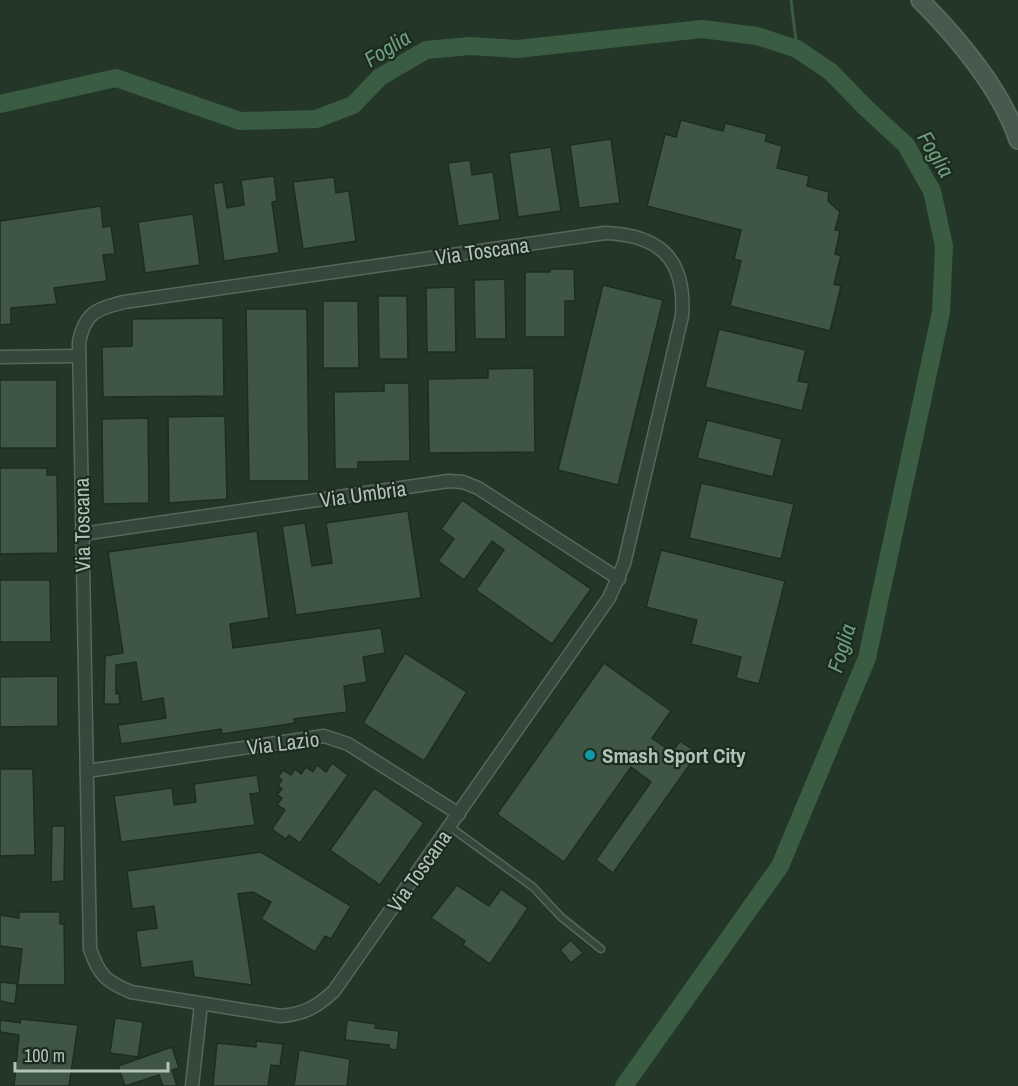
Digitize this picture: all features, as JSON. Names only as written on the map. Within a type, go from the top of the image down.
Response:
[{"type":"main road","points":[[920,0],[971,59],[997,98],[1018,140]]},
{"type":"street","name":"Via Toscana","points":[[605,233],[629,234],[650,242],[668,255],[678,272],[684,291],[682,316],[619,579],[609,598],[334,991],[318,1006],[301,1014],[281,1016],[130,992],[110,983],[97,970],[90,949],[79,356],[82,327],[89,315],[102,308],[124,302],[605,233]]},
{"type":"street","points":[[0,357],[79,356]]},
{"type":"street","name":"Via Umbria","points":[[82,534],[456,482],[478,488],[619,579]]},
{"type":"street","name":"Via Lazio","points":[[87,771],[324,736],[348,744],[459,814]]},
{"type":"street","points":[[192,1086],[201,1004]]},
{"type":"lane","points":[[450,827],[533,887],[561,917],[601,949]]},
{"type":"building","points":[[681,120],[723,131],[725,123],[767,134],[765,141],[782,146],[777,168],[809,176],[807,186],[829,192],[828,201],[840,212],[835,230],[840,231],[835,254],[841,256],[834,284],[841,286],[830,331],[730,306],[741,261],[734,259],[741,230],[647,206],[665,134],[676,137]]},
{"type":"building","points":[[611,139],[620,203],[579,208],[570,145]]},
{"type":"building","points":[[551,147],[561,211],[518,217],[509,153]]},
{"type":"building","points":[[470,160],[472,175],[493,172],[500,220],[458,226],[448,163]]},
{"type":"building","points":[[274,176],[277,201],[272,202],[279,253],[224,261],[213,184],[223,182],[227,208],[244,205],[241,180]]},
{"type":"building","points":[[334,177],[336,193],[349,191],[356,241],[303,249],[293,182]]},
{"type":"building","points":[[101,206],[103,227],[111,226],[115,254],[103,255],[107,281],[54,288],[57,304],[11,308],[11,324],[0,325],[0,221]]},
{"type":"building","points":[[193,214],[200,265],[145,273],[138,222]]},
{"type":"building","points":[[550,269],[574,269],[575,301],[565,301],[565,337],[525,337],[525,272],[550,272]]},
{"type":"building","points":[[505,279],[506,339],[475,339],[474,280]]},
{"type":"building","points":[[603,285],[663,300],[618,485],[558,470]]},
{"type":"building","points":[[455,287],[456,352],[427,352],[426,288]]},
{"type":"building","points":[[378,296],[407,296],[408,359],[379,359]]},
{"type":"building","points":[[323,301],[358,301],[359,368],[323,368]]},
{"type":"building","points":[[246,309],[307,309],[309,481],[249,481]]},
{"type":"building","points":[[223,318],[224,396],[103,397],[102,347],[132,346],[132,319]]},
{"type":"building","points":[[719,329],[806,350],[798,381],[809,383],[802,411],[705,387]]},
{"type":"building","points":[[534,368],[535,452],[429,453],[428,379],[488,378],[488,369]]},
{"type":"building","points":[[0,380],[57,380],[57,448],[0,448]]},
{"type":"building","points":[[384,383],[409,383],[410,461],[358,462],[358,469],[335,469],[334,392],[384,391]]},
{"type":"building","points":[[225,416],[227,499],[169,503],[168,417]]},
{"type":"building","points":[[148,418],[149,503],[103,504],[102,419]]},
{"type":"building","points":[[707,420],[782,439],[773,477],[697,458]]},
{"type":"building","points":[[0,468],[47,468],[47,475],[57,475],[58,553],[0,554]]},
{"type":"building","points":[[701,483],[794,504],[781,559],[689,538]]},
{"type":"building","points":[[462,500],[591,589],[552,644],[476,590],[504,550],[492,541],[464,580],[438,561],[454,539],[441,529]]},
{"type":"building","points":[[408,511],[421,598],[296,615],[282,526],[305,523],[312,566],[332,563],[326,523]]},
{"type":"building","points":[[257,531],[269,618],[230,624],[233,648],[381,628],[385,653],[363,657],[367,682],[344,686],[347,712],[294,719],[295,723],[222,734],[221,729],[121,744],[118,725],[166,718],[163,698],[142,702],[136,662],[116,665],[116,694],[119,693],[120,704],[104,704],[105,656],[123,653],[108,552]]},
{"type":"building","points":[[661,550],[785,581],[759,684],[736,678],[741,657],[691,644],[697,620],[646,607]]},
{"type":"building","points":[[0,580],[50,580],[51,642],[0,642]]},
{"type":"building","points":[[405,653],[467,692],[424,761],[363,723]]},
{"type":"building","name":"Smash Sport City","points":[[604,663],[671,711],[652,738],[672,752],[680,741],[698,753],[613,873],[596,860],[651,782],[631,767],[564,862],[497,814]]},
{"type":"building","points":[[58,676],[58,726],[0,727],[0,677]]},
{"type":"building","points":[[332,763],[348,775],[300,843],[289,835],[286,839],[272,829],[285,810],[277,805],[282,798],[277,795],[282,789],[278,786],[282,780],[278,777],[283,770],[291,775],[295,769],[301,774],[306,767],[313,772],[317,765],[326,772]]},
{"type":"building","points":[[0,769],[33,769],[35,855],[0,856]]},
{"type":"building","points":[[257,775],[260,793],[250,794],[255,825],[121,842],[114,796],[172,788],[174,805],[196,802],[194,784]]},
{"type":"building","points":[[374,788],[424,823],[380,885],[330,850]]},
{"type":"building","points":[[52,826],[65,826],[64,881],[51,882]]},
{"type":"building","points":[[261,852],[351,906],[331,939],[325,936],[315,952],[261,919],[271,902],[253,892],[238,894],[252,985],[194,977],[192,961],[141,968],[136,931],[157,928],[154,906],[132,909],[127,871]]},
{"type":"building","points":[[457,885],[489,906],[501,889],[528,908],[490,964],[463,945],[465,941],[431,918]]},
{"type":"building","points":[[19,912],[60,912],[60,924],[64,924],[65,985],[17,985],[15,1004],[0,1001],[0,982],[18,984],[22,949],[0,946],[0,915],[19,918]]},
{"type":"building","points":[[571,940],[583,953],[571,963],[560,950]]},
{"type":"building","points":[[115,1018],[143,1022],[138,1057],[110,1053]]},
{"type":"building","points":[[21,1019],[78,1025],[69,1086],[14,1086],[19,1035],[0,1032],[0,1020],[20,1023]]},
{"type":"building","points":[[347,1020],[376,1024],[375,1028],[399,1031],[397,1050],[389,1049],[389,1045],[345,1040]]},
{"type":"building","points":[[256,1041],[283,1044],[280,1066],[271,1065],[268,1086],[213,1086],[217,1043],[256,1047]]},
{"type":"building","points":[[172,1047],[179,1068],[172,1070],[177,1086],[163,1086],[159,1075],[125,1086],[118,1066]]},
{"type":"building","points":[[299,1050],[350,1059],[347,1086],[294,1086]]},
{"type":"waterway","points":[[791,0],[797,49]]},
{"type":"waterway","name":"Foglia","points":[[0,104],[116,78],[240,121],[316,119],[353,105],[380,77],[426,50],[470,46],[517,49],[702,29],[757,36],[797,49],[831,72],[906,145],[932,191],[944,246],[941,312],[867,658],[780,866],[624,1086]]},
{"type":"place","name":"Smash Sport City","points":[[590,755]]}]
